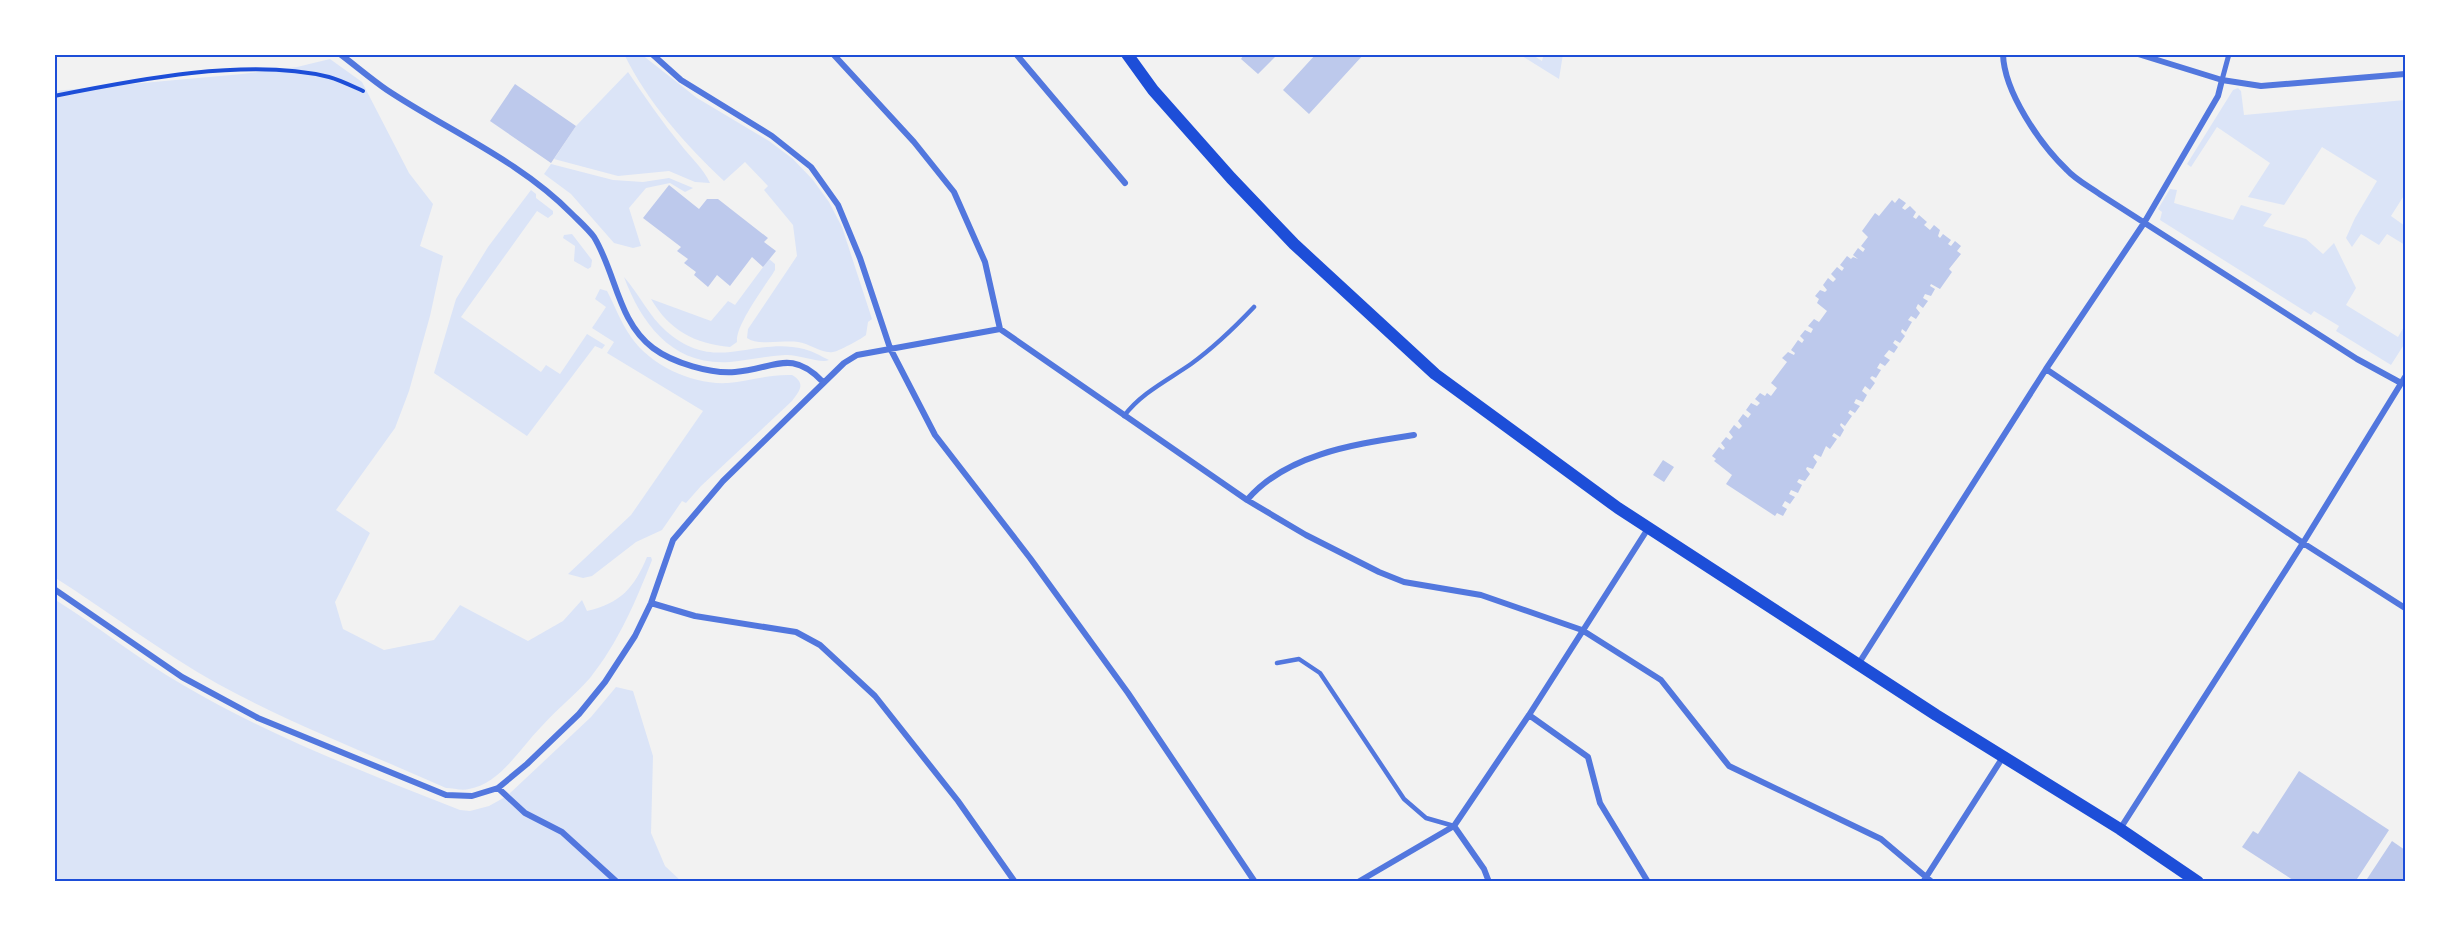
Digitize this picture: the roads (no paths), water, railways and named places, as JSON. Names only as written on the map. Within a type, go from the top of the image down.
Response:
[{"type":"main road","points":[[1127,54],[1160,99],[1293,244],[1435,374],[1618,508],[2120,829],[2199,882]]},
{"type":"street","points":[[340,54],[386,89],[528,176],[550,192],[593,237],[628,320],[653,348],[697,369],[734,372],[781,363],[800,363],[814,372],[823,382]]},
{"type":"street","points":[[652,54],[681,80],[772,136],[811,167],[838,205],[860,258],[890,348],[935,435],[1030,558],[1128,693],[1256,882]]},
{"type":"street","points":[[833,54],[914,142],[954,192],[985,262],[1000,329],[1247,500],[1306,535],[1404,582],[1482,595],[1582,630],[1661,680],[1729,766],[1881,838],[1927,880],[2003,756]]},
{"type":"street","points":[[1016,54],[1125,183]]},
{"type":"street","points":[[2003,54],[2003,65],[2013,90],[2034,131],[2067,171],[2357,359],[2403,380],[2303,543],[2120,829]]},
{"type":"street","points":[[2138,54],[2222,80],[2261,86],[2405,74]]},
{"type":"street","points":[[1859,663],[2046,369],[2144,223],[2218,96],[2229,54]]},
{"type":"street","points":[[54,589],[182,677],[258,718],[446,795],[472,796],[498,788],[572,721],[605,682],[635,636],[651,603],[673,540],[693,514],[844,363],[857,355],[1000,329]]},
{"type":"street","points":[[2046,369],[2303,543],[2405,608]]},
{"type":"street","points":[[1247,500],[1254,491],[1296,463],[1351,445],[1414,435]]},
{"type":"street","points":[[1358,882],[1454,826],[1529,715],[1649,526]]},
{"type":"street","points":[[651,603],[695,616],[796,632],[820,645],[875,696],[958,801],[1015,882]]},
{"type":"street","points":[[1529,715],[1588,758],[1600,803],[1648,882]]},
{"type":"street","points":[[498,788],[525,813],[562,832],[617,882]]},
{"type":"street","points":[[1454,826],[1484,869],[1489,882]]},
{"type":"lane","points":[[1124,416],[1134,402],[1193,362],[1254,307]]},
{"type":"lane","points":[[1277,663],[1299,659],[1320,673],[1404,799],[1426,818],[1454,826]]}]
